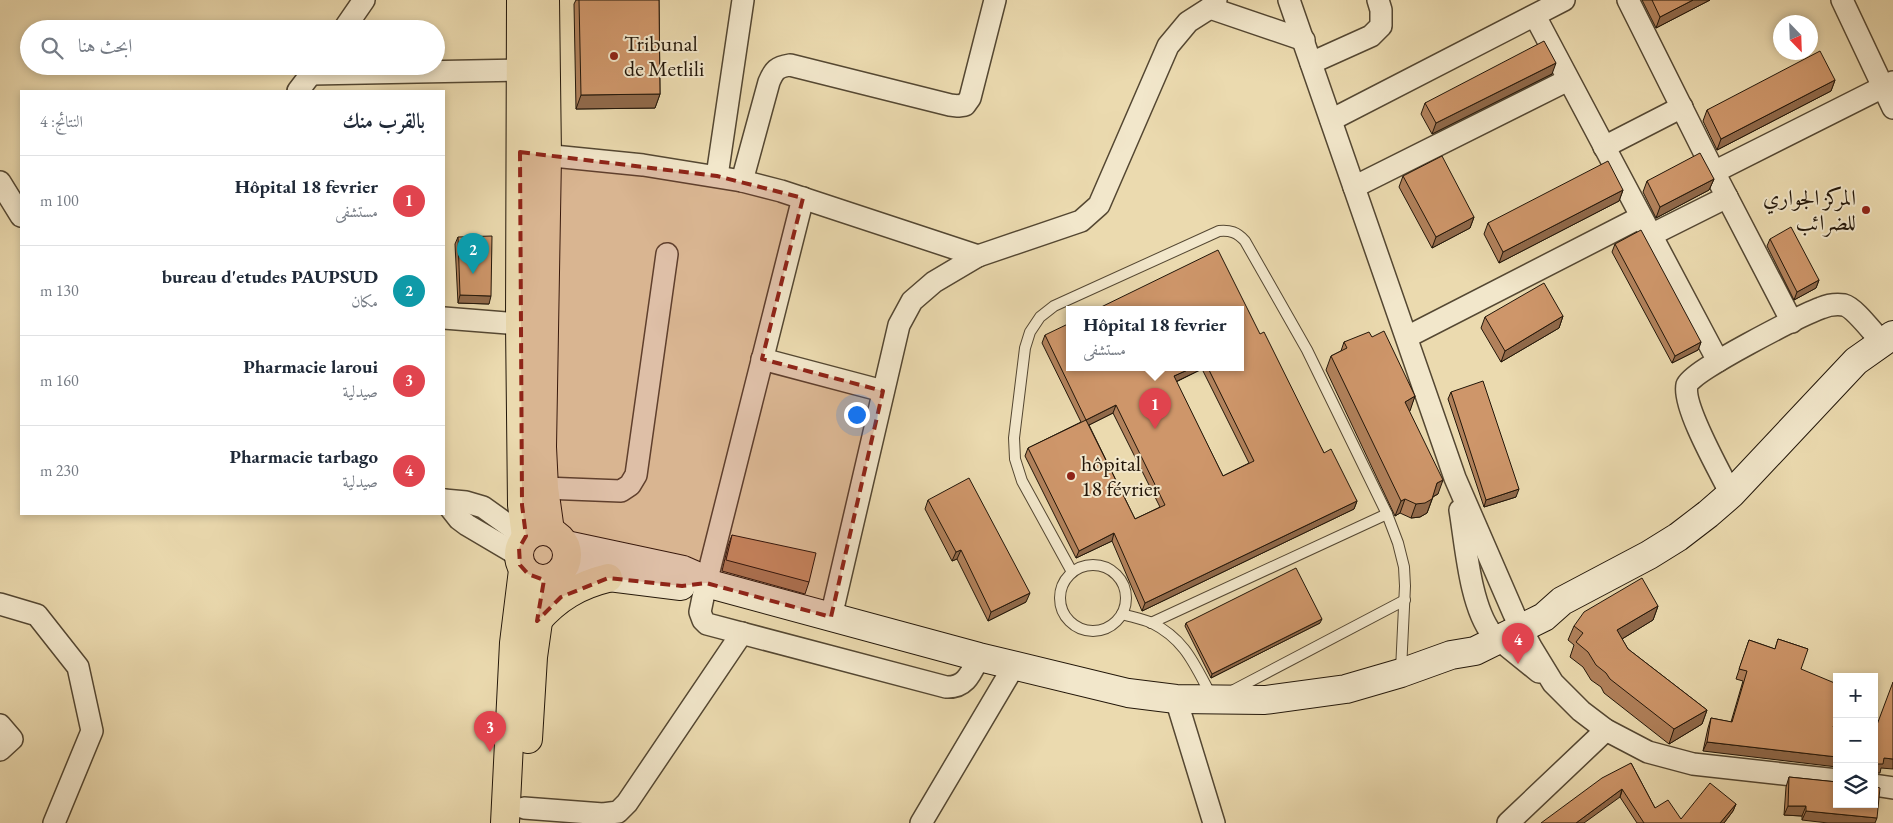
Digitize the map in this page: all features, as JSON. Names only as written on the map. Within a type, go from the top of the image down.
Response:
[{"type":"main road","points":[[517,818],[537,621],[539,553],[544,488],[533,154],[521,70],[521,0]]},
{"type":"main road","points":[[517,818],[514,643],[539,553],[522,505],[520,324],[545,0]]},
{"type":"main road","points":[[539,553],[683,570],[706,583],[979,657],[1128,693],[1214,700],[1266,700],[1306,696],[1346,689],[1401,674],[1450,655],[1460,641],[1505,627],[1536,604],[1562,601],[1649,555],[1678,537],[1730,494],[1856,361],[1887,338]]},
{"type":"main road","points":[[539,553],[608,578],[682,586],[706,583]]},
{"type":"main road","points":[[537,621],[548,608],[562,597],[591,582],[608,578]]},
{"type":"street","points":[[350,20],[364,0]]},
{"type":"street","points":[[717,176],[743,0]]},
{"type":"street","points":[[742,181],[770,82],[774,71],[779,67],[790,65],[950,105],[965,105],[970,98],[995,0]]},
{"type":"street","points":[[1290,0],[1505,627]]},
{"type":"street","points":[[1311,63],[1371,36],[1381,26],[1381,10],[1378,0]]},
{"type":"street","points":[[1332,120],[1564,0]]},
{"type":"street","points":[[1628,0],[1792,322]]},
{"type":"street","points":[[1842,0],[1888,85],[1893,108]]},
{"type":"street","points":[[831,617],[899,325],[912,301],[934,282],[978,256],[1081,221],[1098,205],[1168,46],[1188,22],[1213,4],[1304,40]]},
{"type":"street","points":[[1534,16],[1718,361]]},
{"type":"street","points":[[445,70],[521,70]]},
{"type":"street","points":[[299,90],[311,75]]},
{"type":"street","points":[[1354,187],[1568,80]]},
{"type":"street","points":[[1714,172],[1888,85]]},
{"type":"street","points":[[1604,147],[1682,107]]},
{"type":"street","points":[[533,154],[643,165],[742,181],[803,198],[978,256]]},
{"type":"street","points":[[0,182],[20,214]]},
{"type":"street","points":[[1651,235],[1727,196]]},
{"type":"street","points":[[803,198],[700,612],[708,624],[946,687],[953,688],[968,680],[979,657]]},
{"type":"street","points":[[1407,337],[1641,217]]},
{"type":"street","points":[[544,488],[621,491],[630,485],[636,475],[667,254]]},
{"type":"street","points":[[1730,494],[1690,411],[1686,394],[1688,383],[1696,374],[1792,322],[1834,304],[1846,306],[1887,338]]},
{"type":"street","points":[[445,318],[520,324]]},
{"type":"street","points":[[762,359],[883,391]]},
{"type":"street","points":[[1455,478],[1476,599],[1505,627],[1553,683],[1606,730],[1648,752],[1694,764],[1833,780]]},
{"type":"street","points":[[445,500],[466,502],[483,508],[539,553]]},
{"type":"street","points":[[0,604],[37,615],[78,667],[92,731],[54,823]]},
{"type":"street","points":[[517,818],[618,812],[742,633]]},
{"type":"street","points":[[920,823],[1014,666]]},
{"type":"street","points":[[1176,698],[1214,823]]},
{"type":"street","points":[[0,725],[12,739],[0,750]]},
{"type":"street","points":[[1508,823],[1606,730]]},
{"type":"lane","points":[[1072,572],[1022,481],[1015,459],[1014,438],[1025,348],[1030,332],[1040,317],[1054,306],[1219,231],[1228,230],[1238,234],[1244,241],[1307,350],[1387,514],[1404,567],[1405,600],[1401,674]]},
{"type":"lane","points":[[1151,623],[1387,514]]},
{"type":"lane","points":[[1096,565],[1109,569],[1119,577],[1125,589],[1126,602],[1122,614],[1114,624],[1102,630],[1089,631],[1077,628],[1067,619],[1061,608],[1059,594],[1064,582],[1072,572],[1084,566],[1096,565]]},
{"type":"lane","points":[[1122,614],[1151,623],[1180,642],[1214,700],[1405,600]]},
{"type":"highlighted area","points":[[520,152],[717,176],[803,198],[762,359],[883,391],[831,617],[706,583],[682,586],[608,578],[561,597],[537,621],[544,580],[528,574],[520,565],[519,548],[526,536],[522,505]]},
{"type":"building","name":"Tribunal de Metlili","points":[[579,0],[659,0],[660,94],[581,95]]},
{"type":"building","points":[[1652,0],[1693,0],[1660,17]]},
{"type":"building","points":[[1544,41],[1556,63],[1436,123],[1425,103]]},
{"type":"building","points":[[1820,51],[1835,80],[1721,139],[1707,110],[1803,60],[1818,60],[1818,52]]},
{"type":"building","points":[[1700,153],[1714,179],[1660,207],[1647,181]]},
{"type":"building","points":[[1442,156],[1474,217],[1436,237],[1403,176]]},
{"type":"building","points":[[1608,161],[1623,190],[1503,252],[1488,223]]},
{"type":"building","points":[[1791,227],[1819,280],[1797,292],[1770,239]]},
{"type":"building","points":[[1641,230],[1701,342],[1675,356],[1615,244]]},
{"type":"building","points":[[492,236],[491,296],[460,295],[458,237]]},
{"type":"building","name":"hôpital 18 février","points":[[1218,250],[1260,334],[1264,332],[1324,453],[1331,449],[1357,501],[1145,603],[1114,533],[1079,551],[1028,448],[1086,420],[1045,335],[1066,325],[1066,371],[1185,371],[1174,376],[1223,476],[1254,461],[1209,371],[1244,371],[1244,306],[1103,306]],"holes":[[[1116,405],[1165,505],[1135,519],[1086,420]]]},
{"type":"building","points":[[1544,283],[1563,316],[1505,351],[1485,317]]},
{"type":"building","points":[[1384,331],[1415,396],[1405,402],[1443,480],[1437,483],[1432,499],[1425,503],[1416,504],[1405,499],[1401,501],[1331,356],[1347,348],[1344,342],[1369,332],[1372,337]]},
{"type":"building","points":[[1483,381],[1519,489],[1486,500],[1451,392]]},
{"type":"building","points":[[969,478],[1030,593],[991,612],[961,550],[956,552],[928,500]]},
{"type":"building","points":[[732,535],[816,553],[809,582],[726,560]]},
{"type":"building","points":[[1296,568],[1322,619],[1212,674],[1186,623]]},
{"type":"building","points":[[1642,578],[1658,606],[1617,630],[1628,649],[1707,710],[1674,729],[1610,679],[1596,665],[1588,652],[1576,642],[1583,633],[1574,626],[1584,612]]},
{"type":"building","points":[[1778,639],[1808,649],[1801,669],[1833,682],[1833,757],[1707,742],[1711,718],[1732,722],[1747,671],[1739,669],[1749,640],[1775,649]]},
{"type":"building","points":[[1893,682],[1893,759],[1884,758],[1883,764],[1878,764],[1878,722]]},
{"type":"building","points":[[1631,763],[1655,808],[1668,800],[1681,819],[1710,783],[1736,804],[1720,823],[1644,823],[1622,789],[1576,823],[1541,823],[1602,778]]},
{"type":"building","points":[[1789,777],[1833,782],[1833,808],[1878,808],[1877,818],[1806,811],[1806,806],[1788,806]]},
{"type":"building","points":[[1878,787],[1880,788],[1878,808]]},
{"type":"place","name":"Tribunal de Metlili","points":[[614,56]]},
{"type":"place","name":"المركز الجواري للضرائب","points":[[1866,210]]},
{"type":"place","name":"bureau d'etudes PAUPSUD","points":[[473,274]]},
{"type":"place","name":"Hôpital 18 fevrier","points":[[1155,429]]},
{"type":"place","name":"hôpital 18 février","points":[[1071,476]]},
{"type":"place","name":"Pharmacie tarbago","points":[[1518,664]]},
{"type":"place","name":"Pharmacie laroui","points":[[490,752]]}]
